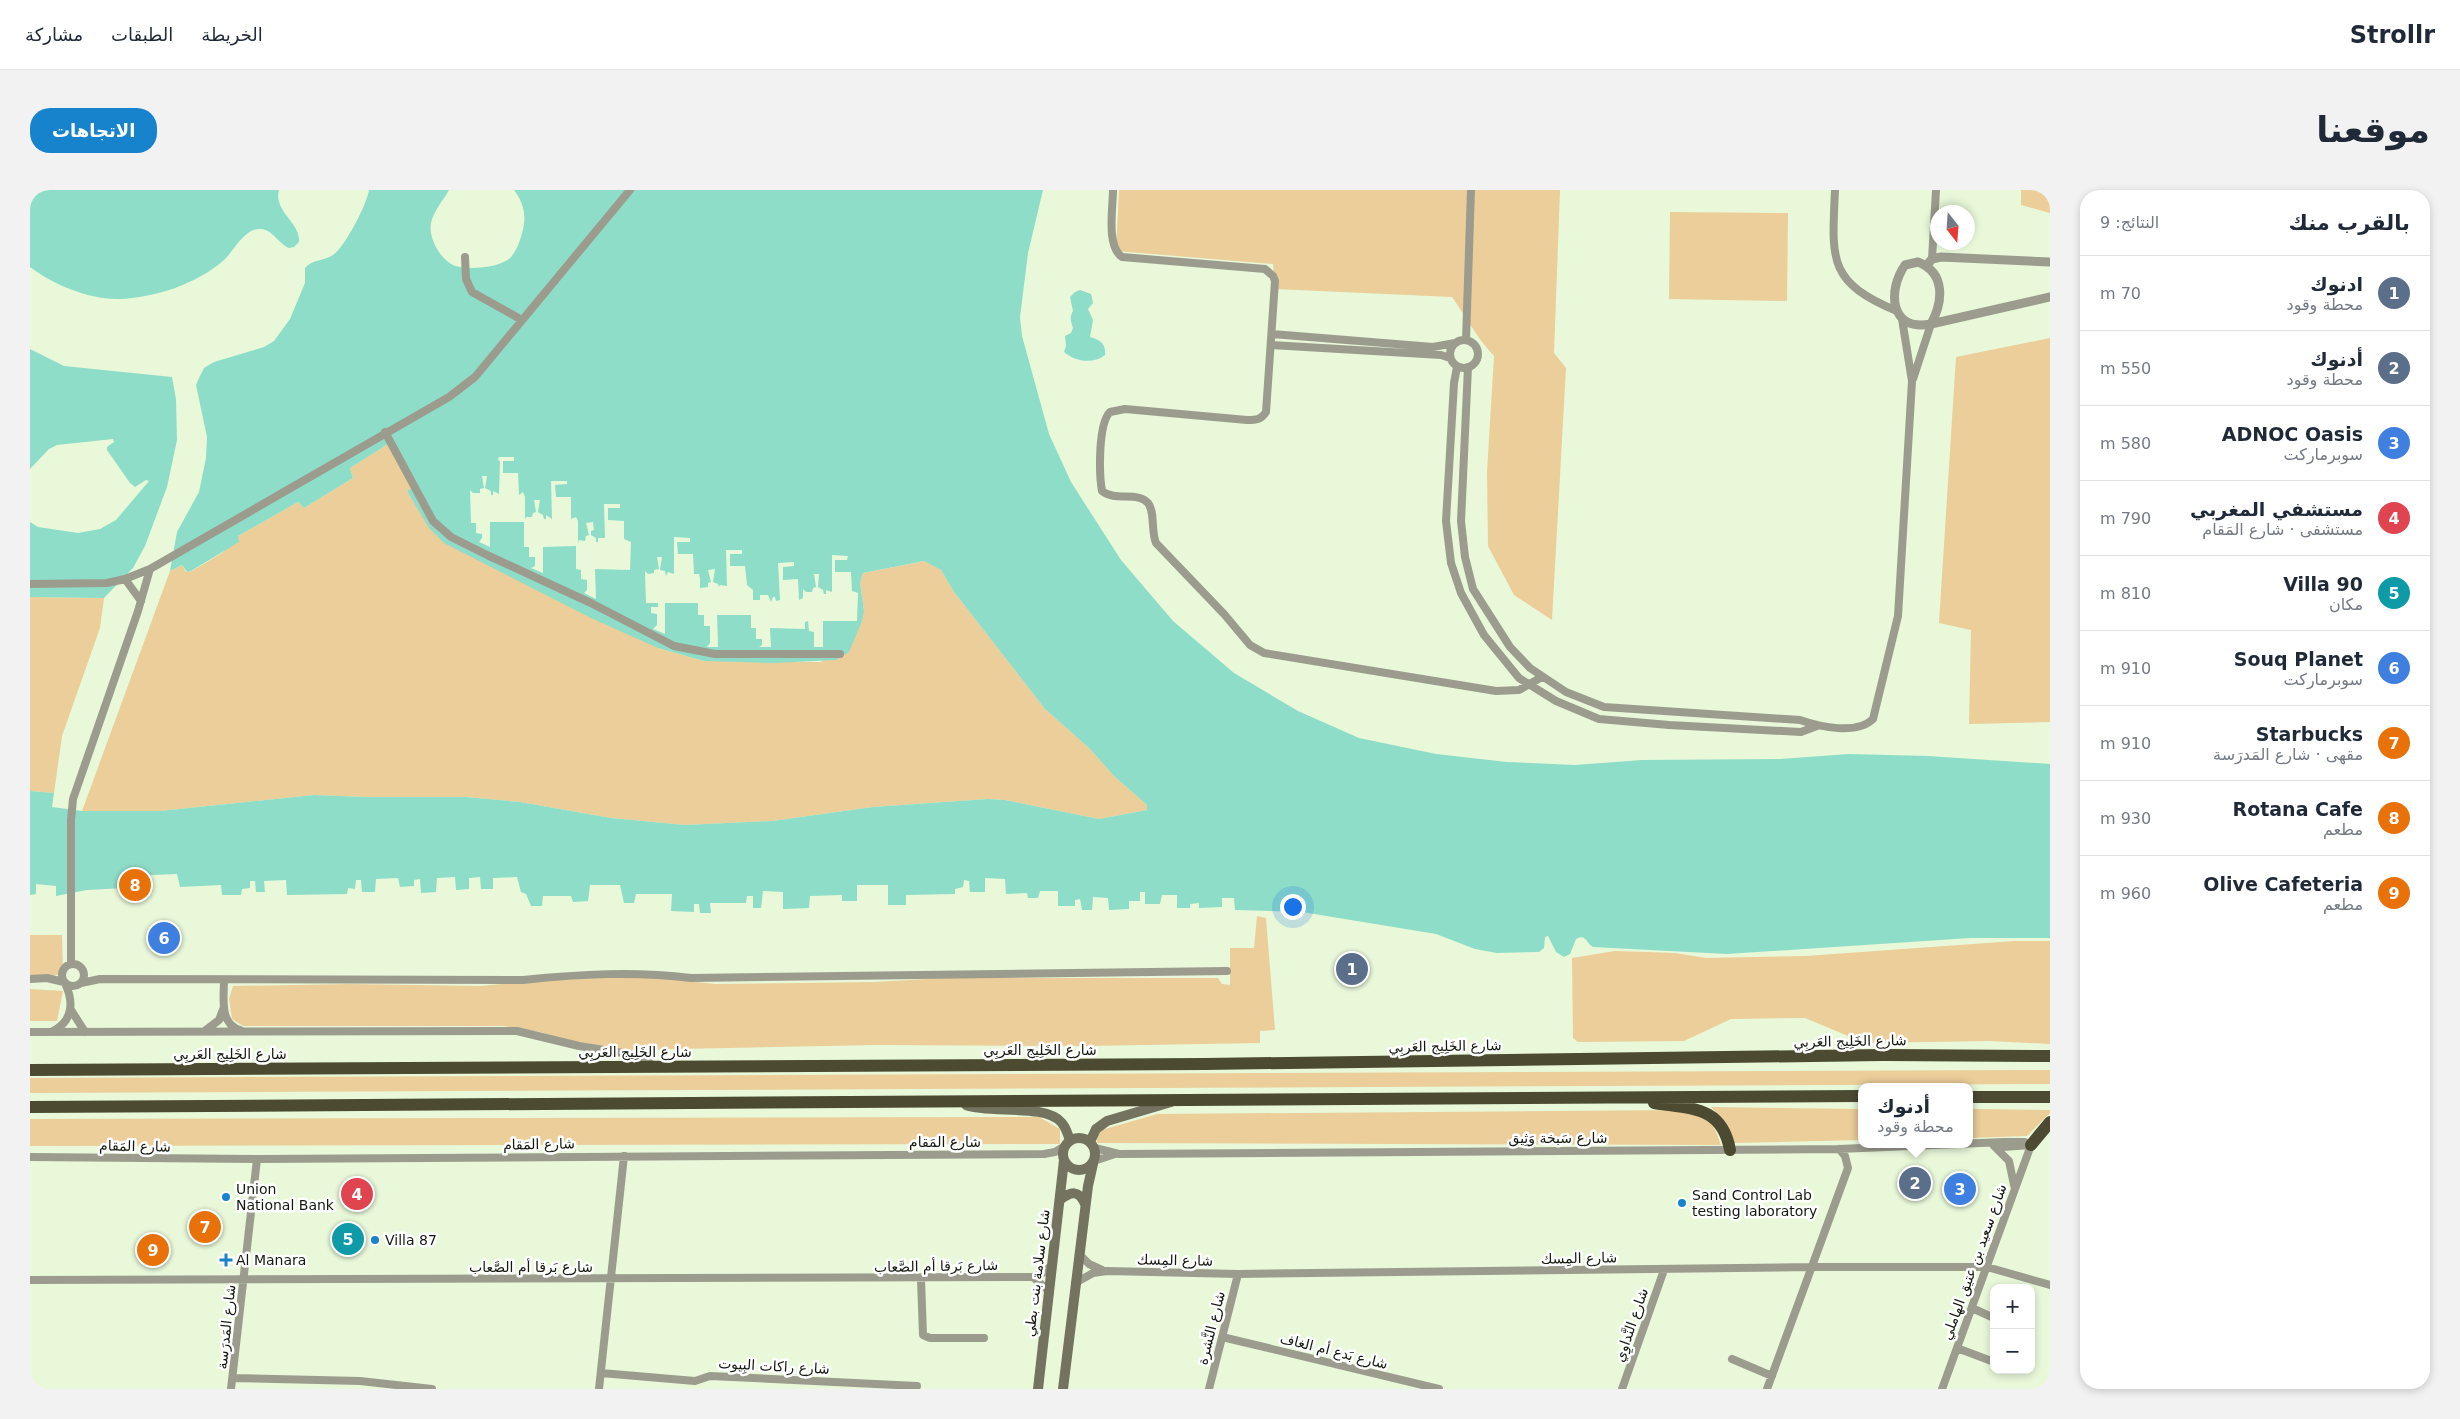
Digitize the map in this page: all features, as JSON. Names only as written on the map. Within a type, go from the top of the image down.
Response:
[{"type":"highway","name":"شارع الخَلِيج العَربِي","points":[[30,1070],[1205,1064],[1883,1055],[2050,1056]]},
{"type":"highway","points":[[30,1107],[1858,1096]]},
{"type":"highway","points":[[1973,1097],[2050,1098]]},
{"type":"highway","points":[[1620,1098],[1706,1113],[1721,1124],[1727,1136],[1730,1150]]},
{"type":"highway","points":[[2031,1145],[2050,1122]]},
{"type":"main road","points":[[958,1101],[975,1107],[1036,1112],[1054,1117],[1063,1124],[1067,1143],[1063,1159],[1069,1167],[1077,1171],[1086,1170],[1094,1163]]},
{"type":"main road","points":[[1062,1389],[1085,1205],[1094,1163],[1092,1145],[1096,1129],[1107,1121],[1175,1101]]},
{"type":"main road","points":[[1067,1143],[1084,1138],[1092,1145]]},
{"type":"main road","name":"شارع سلامة بنت بطي","points":[[1038,1389],[1063,1159]]},
{"type":"main road","points":[[1060,1200],[1071,1192],[1077,1193],[1082,1196],[1085,1205]]},
{"type":"street","points":[[30,584],[108,583],[126,579],[150,569],[462,388],[475,377],[630,190]]},
{"type":"street","points":[[1113,190],[1112,243],[1117,254],[1128,259],[1268,270],[1275,281],[1266,412],[1258,420],[1125,409],[1110,412],[1103,423],[1100,481],[1102,492],[1113,497],[1140,499],[1149,504],[1152,512],[1153,536],[1156,543],[1224,614],[1250,645],[1264,653],[1496,691],[1519,690],[1542,677]]},
{"type":"street","points":[[1466,340],[1471,190]]},
{"type":"street","points":[[1835,190],[1834,253],[1842,273],[1854,288],[1871,300],[1900,315],[1905,323],[1916,327],[2050,297]]},
{"type":"street","points":[[1912,380],[1931,324],[1939,308],[1940,296],[1937,278],[1930,262],[1936,190]]},
{"type":"street","points":[[1468,367],[1461,521],[1465,557],[1473,589],[1492,622],[1510,648],[1542,677],[1566,692],[1604,706],[1800,720],[1816,726],[1868,725],[1874,719],[1898,616],[1912,380],[1895,294],[1897,276],[1905,265],[1910,262],[1930,262],[1941,257],[2050,262]]},
{"type":"street","points":[[465,259],[466,279],[472,292],[522,320]]},
{"type":"street","points":[[1271,345],[1441,355],[1450,358],[1458,366],[1468,367],[1477,360],[1478,354],[1475,345],[1466,340],[1433,346],[1272,334]]},
{"type":"street","points":[[1450,358],[1452,347],[1455,343]]},
{"type":"street","points":[[1458,366],[1454,383],[1446,521],[1452,563],[1461,593],[1484,635],[1519,678],[1529,686],[1556,701],[1599,718],[1669,725],[1801,732],[1816,726]]},
{"type":"street","points":[[385,432],[433,521],[451,536],[674,646],[715,654],[840,654]]},
{"type":"street","points":[[71,964],[71,820],[73,800],[141,601],[150,569]]},
{"type":"street","points":[[126,579],[141,601]]},
{"type":"street","points":[[47,978],[71,964],[80,966],[83,970],[100,979]]},
{"type":"street","points":[[63,970],[71,1001],[71,1010],[76,1022],[85,1032]]},
{"type":"street","points":[[71,1001],[84,976],[83,970]]},
{"type":"street","points":[[30,979],[47,978],[74,986],[100,979],[422,981],[524,980],[576,974],[654,973],[692,978],[1227,972]]},
{"type":"street","points":[[224,980],[224,1007],[231,1025],[244,1032]]},
{"type":"street","points":[[204,1031],[218,1020],[224,1007]]},
{"type":"street","points":[[52,1032],[64,1024],[71,1010]]},
{"type":"street","points":[[30,1032],[517,1031],[578,1046],[635,1055],[657,1067]]},
{"type":"street","name":"شارع المَقام","points":[[1049,1154],[1067,1143]]},
{"type":"street","points":[[1994,1144],[2009,1161],[2014,1178],[2014,1187]]},
{"type":"street","name":"شارع سَبخة وَثِيق","points":[[1973,1145],[1994,1144],[2003,1147],[2031,1145]]},
{"type":"street","name":"شارع سَبخة وَثِيق","points":[[1092,1145],[1119,1154],[1870,1148]]},
{"type":"street","name":"شارع سعيد بن عتيق الهاملي","points":[[1942,1389],[2014,1187],[2031,1145]]},
{"type":"street","points":[[1767,1389],[1848,1168],[1845,1156],[1839,1149]]},
{"type":"street","name":"شارع المَقام","points":[[30,1157],[257,1159],[1049,1154],[1063,1159]]},
{"type":"street","name":"شارع سَبخة وَثِيق","points":[[1094,1163],[1119,1154]]},
{"type":"street","points":[[599,1389],[624,1156]]},
{"type":"street","name":"شارع المَدرَسة","points":[[231,1389],[257,1159]]},
{"type":"street","name":"شارع المِسك","points":[[1079,1254],[1093,1267],[1106,1271]]},
{"type":"street","points":[[1033,1278],[1044,1274],[1052,1265]]},
{"type":"street","name":"شارع المِسك","points":[[1075,1283],[1093,1273],[1106,1271],[1238,1274],[1664,1270],[1811,1266],[1987,1267],[2050,1285]]},
{"type":"street","name":"شارع النَّداوِي","points":[[1622,1389],[1664,1270]]},
{"type":"street","name":"شارع النَّشرة","points":[[1209,1389],[1238,1274]]},
{"type":"street","points":[[1033,1278],[1049,1291]]},
{"type":"street","name":"شارع بَرقا أم الصَّعاب","points":[[30,1280],[1033,1278]]},
{"type":"street","points":[[921,1279],[923,1335],[930,1338],[984,1338]]},
{"type":"street","points":[[1972,1308],[1990,1316]]},
{"type":"street","name":"شارع بَدع أم الغاف","points":[[1222,1337],[1439,1389]]},
{"type":"street","points":[[1957,1348],[1990,1360]]},
{"type":"street","points":[[1732,1359],[1772,1376]]},
{"type":"street","name":"شارع راكات البِيوت","points":[[601,1373],[695,1381],[712,1376],[917,1386]]},
{"type":"street","name":"شارع المَدرَسة","points":[[232,1378],[360,1381],[432,1389]]},
{"type":"shaded area","points":[[1119,190],[1560,190],[1554,353],[1566,368],[1552,620],[1514,595],[1488,546],[1487,472],[1494,356],[1477,335],[1452,297],[1275,289],[1273,264],[1116,251]]},
{"type":"shaded area","points":[[2021,190],[2050,190],[2050,213],[2021,205]]},
{"type":"shaded area","points":[[1670,212],[1788,213],[1787,301],[1669,299]]},
{"type":"shaded area","points":[[2050,338],[2050,722],[1969,724],[1971,630],[1939,623],[1956,357]]},
{"type":"shaded area","points":[[388,444],[413,487],[407,491],[417,507],[658,648],[704,661],[821,662],[864,610],[860,583],[863,573],[925,561],[941,570],[954,592],[1045,709],[1089,748],[1114,776],[1147,805],[1147,810],[1099,819],[1005,800],[988,799],[873,807],[772,821],[685,825],[611,818],[520,802],[466,797],[314,795],[160,811],[82,811],[170,571],[182,565],[186,572],[192,571],[222,553],[238,536],[298,502],[304,508],[353,478],[350,468]]},
{"type":"shaded area","points":[[30,597],[104,598],[100,628],[62,736],[54,793],[30,791]]},
{"type":"shaded area","points":[[1257,916],[1266,918],[1275,1030],[1260,1031],[1260,1043],[1087,1046],[877,1045],[629,1050],[592,1048],[540,1032],[504,1026],[243,1026],[232,1019],[229,999],[233,986],[349,984],[480,986],[559,979],[652,977],[715,984],[874,982],[946,978],[1218,978],[1222,984],[1230,985],[1230,948],[1254,948]]},
{"type":"shaded area","points":[[30,935],[62,935],[63,970],[57,975],[30,976]]},
{"type":"shaded area","points":[[2015,941],[2050,941],[2050,1044],[1989,1041],[1865,1043],[1805,1018],[1731,1019],[1684,1041],[1578,1042],[1573,1038],[1572,958],[1615,951],[1675,953],[1706,958],[1806,956]]},
{"type":"shaded area","points":[[30,989],[63,991],[57,1021],[30,1021]]},
{"type":"shaded area","points":[[2050,1070],[2050,1084],[1858,1083],[1858,1085],[30,1093],[30,1078]]},
{"type":"shaded area","points":[[1711,1107],[1858,1109],[1858,1140],[1734,1143],[1722,1119]]},
{"type":"shaded area","points":[[1973,1109],[2050,1110],[2050,1113],[2027,1136],[1973,1138]]},
{"type":"shaded area","points":[[1682,1110],[1708,1120],[1712,1124],[1721,1145],[1097,1143],[1098,1131],[1157,1114]]},
{"type":"shaded area","points":[[1039,1117],[1060,1129],[1060,1144],[30,1146],[30,1119]]},
{"type":"water","points":[[30,190],[279,190],[280,204],[296,229],[299,242],[294,247],[289,248],[269,232],[255,229],[240,240],[228,256],[213,269],[188,283],[146,296],[119,299],[96,297],[60,285],[30,267]]},
{"type":"water","points":[[369,190],[449,190],[432,218],[431,235],[433,241],[448,262],[459,267],[475,268],[500,264],[511,257],[517,248],[524,227],[524,216],[522,205],[514,190],[1043,190],[1028,253],[1020,317],[1022,336],[1049,434],[1071,482],[1121,560],[1173,621],[1234,673],[1298,711],[1359,738],[1436,754],[1507,762],[1575,765],[1642,760],[1780,759],[1849,754],[1928,756],[2050,764],[2050,938],[1970,938],[1727,954],[1593,947],[1586,939],[1579,937],[1576,939],[1570,954],[1564,957],[1556,952],[1548,936],[1545,937],[1544,948],[1539,952],[1497,953],[1475,949],[1436,934],[1302,912],[1235,910],[1234,898],[1222,898],[1222,907],[1199,908],[1199,903],[1190,904],[1190,908],[1177,908],[1177,895],[1162,895],[1160,904],[1145,904],[1145,892],[1140,892],[1140,901],[1129,901],[1129,909],[1109,910],[1108,898],[1093,897],[1092,910],[1082,910],[1080,899],[1075,900],[1075,906],[1058,906],[1058,891],[1040,891],[1038,898],[1028,898],[1027,893],[1006,894],[1005,879],[985,878],[985,892],[970,892],[969,881],[964,880],[963,887],[955,889],[955,894],[906,895],[906,905],[888,905],[888,885],[857,885],[857,901],[842,901],[842,895],[810,896],[809,908],[783,909],[783,892],[763,891],[761,908],[753,908],[753,896],[747,896],[746,903],[710,903],[711,913],[700,913],[699,904],[694,904],[694,912],[671,911],[672,894],[636,894],[634,903],[624,903],[620,885],[590,885],[588,901],[573,902],[571,896],[543,896],[542,906],[531,906],[526,894],[521,892],[517,877],[493,878],[493,889],[481,889],[480,877],[469,878],[469,889],[456,890],[455,877],[437,878],[436,892],[421,893],[420,879],[414,880],[414,886],[400,887],[398,878],[376,879],[375,892],[362,892],[361,880],[356,880],[355,889],[348,888],[347,894],[287,895],[286,880],[264,881],[265,892],[256,892],[255,881],[250,881],[250,888],[242,889],[241,895],[222,895],[221,885],[180,887],[177,874],[125,876],[125,888],[87,890],[56,896],[56,886],[36,884],[36,894],[30,895],[30,791],[54,793],[52,807],[82,811],[160,811],[314,795],[466,797],[520,802],[611,818],[685,825],[772,821],[873,807],[988,799],[1005,800],[1099,819],[1147,810],[1147,805],[1114,776],[1089,748],[1045,709],[954,592],[941,570],[924,561],[863,573],[860,583],[864,610],[862,621],[849,652],[836,660],[774,663],[704,661],[658,648],[591,618],[444,543],[429,528],[407,491],[413,487],[388,444],[350,468],[353,478],[304,508],[298,502],[238,536],[239,542],[191,571],[187,572],[182,565],[170,571],[177,532],[199,492],[206,458],[207,437],[196,385],[204,368],[214,362],[264,347],[274,341],[290,319],[305,283],[305,268],[311,263],[330,257],[338,250],[355,225]]},
{"type":"water","points":[[1080,290],[1091,294],[1093,303],[1088,309],[1093,320],[1090,337],[1099,341],[1104,348],[1105,355],[1095,360],[1078,360],[1064,352],[1066,346],[1065,336],[1071,333],[1073,328],[1071,318],[1073,311],[1070,297]]},
{"type":"water","points":[[30,349],[64,366],[172,377],[176,399],[177,440],[167,487],[145,546],[133,568],[104,598],[30,597],[30,522],[38,527],[78,533],[100,529],[116,520],[149,481],[146,480],[135,487],[130,483],[107,450],[107,447],[114,442],[113,439],[57,445],[49,449],[30,469]]},
{"type":"pier","points":[[499,457],[514,457],[514,461],[503,461],[503,473],[518,473],[519,495],[523,492],[525,497],[525,520],[526,517],[532,517],[533,513],[536,512],[534,500],[540,500],[538,512],[543,515],[544,519],[546,519],[546,515],[552,519],[551,481],[567,481],[567,484],[555,485],[556,497],[571,497],[571,519],[576,517],[578,521],[578,543],[579,540],[585,541],[586,536],[589,535],[586,523],[593,522],[594,530],[591,531],[591,535],[596,538],[596,542],[598,542],[598,538],[605,538],[604,504],[620,504],[620,508],[608,508],[608,520],[624,521],[624,539],[631,542],[630,570],[595,569],[596,599],[584,593],[587,590],[587,580],[581,579],[581,570],[576,569],[576,546],[543,547],[543,573],[531,568],[535,566],[535,557],[529,557],[529,547],[524,547],[524,522],[490,522],[490,547],[479,542],[482,534],[476,533],[476,523],[471,523],[470,490],[473,493],[480,493],[480,489],[484,488],[482,476],[487,476],[485,488],[491,491],[491,495],[493,495],[493,491],[499,494]]},
{"type":"pier","points":[[674,537],[690,538],[690,542],[677,542],[678,554],[693,554],[694,574],[699,574],[700,588],[708,587],[708,583],[711,582],[708,570],[715,569],[713,582],[718,584],[719,587],[720,585],[727,586],[726,550],[742,550],[742,554],[730,554],[730,566],[745,566],[747,585],[753,590],[753,600],[760,600],[760,595],[768,595],[771,602],[773,597],[775,597],[776,601],[780,600],[778,563],[794,562],[794,566],[783,567],[783,580],[798,579],[799,600],[803,598],[803,589],[806,592],[812,592],[813,588],[816,587],[814,574],[819,574],[818,587],[823,590],[824,594],[826,594],[826,590],[832,592],[832,555],[848,556],[847,560],[835,560],[835,572],[851,572],[852,591],[858,593],[857,621],[823,621],[823,647],[814,647],[814,632],[809,631],[808,621],[805,622],[805,629],[770,628],[771,647],[759,647],[762,645],[762,639],[756,639],[756,628],[751,628],[751,615],[717,615],[718,647],[707,647],[710,643],[710,626],[704,626],[704,615],[698,615],[698,603],[665,603],[665,634],[653,629],[657,625],[657,614],[651,613],[651,607],[658,607],[658,603],[646,603],[645,571],[648,574],[654,573],[654,570],[659,569],[657,557],[662,557],[660,570],[665,571],[666,576],[668,572],[674,574]]},
{"type":"place","name":"Rotana Cafe","points":[[135,885]]},
{"type":"place","name":"Souq Planet","points":[[164,938]]},
{"type":"place","name":"ادنوك","points":[[1352,969]]},
{"type":"place","name":"أدنوك","points":[[1915,1183]]},
{"type":"place","name":"ADNOC Oasis","points":[[1960,1189]]},
{"type":"place","name":"مستشفي المغربي","points":[[357,1194]]},
{"type":"place","name":"Union National Bank","points":[[226,1197]]},
{"type":"place","name":"Sand Control Lab testing laboratory","points":[[1682,1203]]},
{"type":"place","name":"Starbucks","points":[[205,1227]]},
{"type":"place","name":"Villa 90","points":[[348,1239]]},
{"type":"place","name":"Villa 87","points":[[375,1240]]},
{"type":"place","name":"Olive Cafeteria","points":[[153,1250]]},
{"type":"place","name":"Al Manara","points":[[226,1260]]}]
